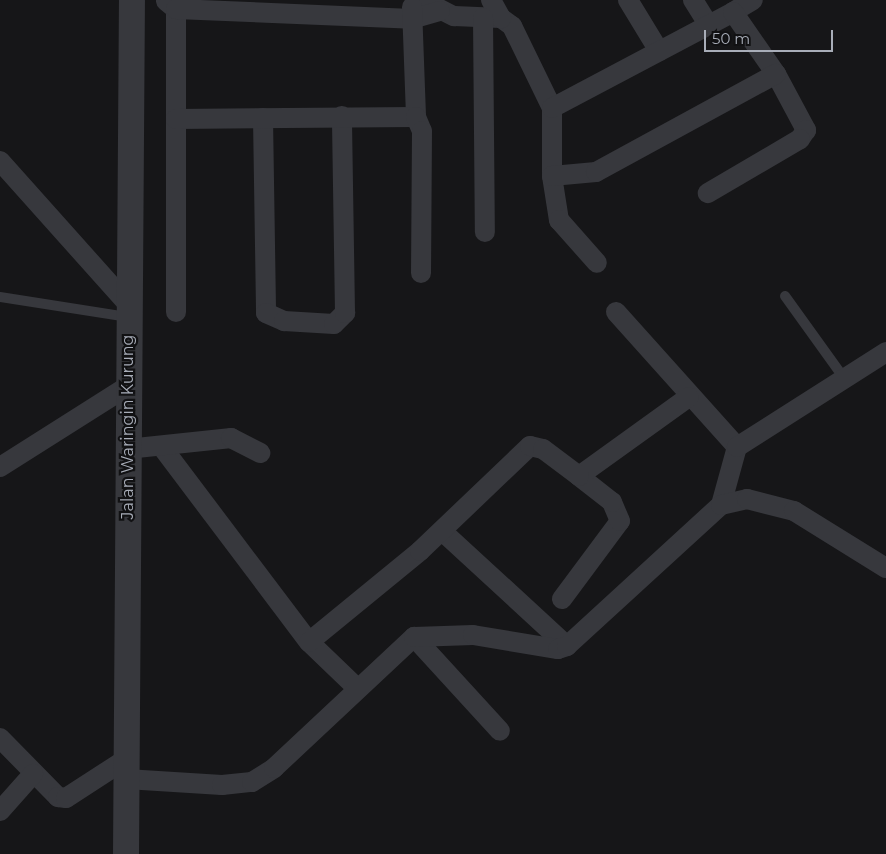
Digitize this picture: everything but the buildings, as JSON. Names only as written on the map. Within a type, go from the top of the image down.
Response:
[{"type":"street","name":"Jalan Waringin Kurung","points":[[126,854],[127,449],[132,0]]},
{"type":"street","points":[[422,0],[440,12]]},
{"type":"street","points":[[628,0],[658,51]]},
{"type":"street","points":[[693,0],[708,24]]},
{"type":"street","points":[[552,108],[753,0]]},
{"type":"street","points":[[176,312],[176,118],[173,3],[492,12],[518,35],[552,108],[552,176],[560,220],[597,263]]},
{"type":"street","points":[[412,10],[416,117],[422,131],[421,273]]},
{"type":"street","points":[[485,232],[492,12]]},
{"type":"street","points":[[708,192],[804,135],[805,121],[776,74],[733,12]]},
{"type":"street","points":[[552,176],[596,172],[776,74]]},
{"type":"street","points":[[263,118],[266,313],[284,321],[334,324],[345,313],[342,116]]},
{"type":"street","points":[[176,118],[416,117]]},
{"type":"street","points":[[0,161],[128,310]]},
{"type":"street","points":[[616,312],[689,397],[737,446]]},
{"type":"street","points":[[721,505],[737,446],[886,352]]},
{"type":"street","points":[[0,467],[128,386]]},
{"type":"street","points":[[579,476],[689,397]]},
{"type":"street","points":[[127,449],[162,447],[231,438],[260,454]]},
{"type":"street","points":[[309,642],[442,531],[530,446],[543,449],[612,502],[620,521],[562,599]]},
{"type":"street","points":[[162,447],[309,642],[356,688]]},
{"type":"street","points":[[0,738],[33,774],[58,797],[66,798],[126,769],[222,786],[252,782],[274,768],[356,688],[414,637],[472,635],[558,649],[567,646],[721,505],[747,499],[794,511],[886,568]]},
{"type":"street","points":[[442,531],[567,646]]},
{"type":"street","points":[[414,637],[500,731]]},
{"type":"street","points":[[0,811],[33,774]]},
{"type":"lane","points":[[785,296],[844,378]]},
{"type":"lane","points":[[0,297],[128,310]]}]
